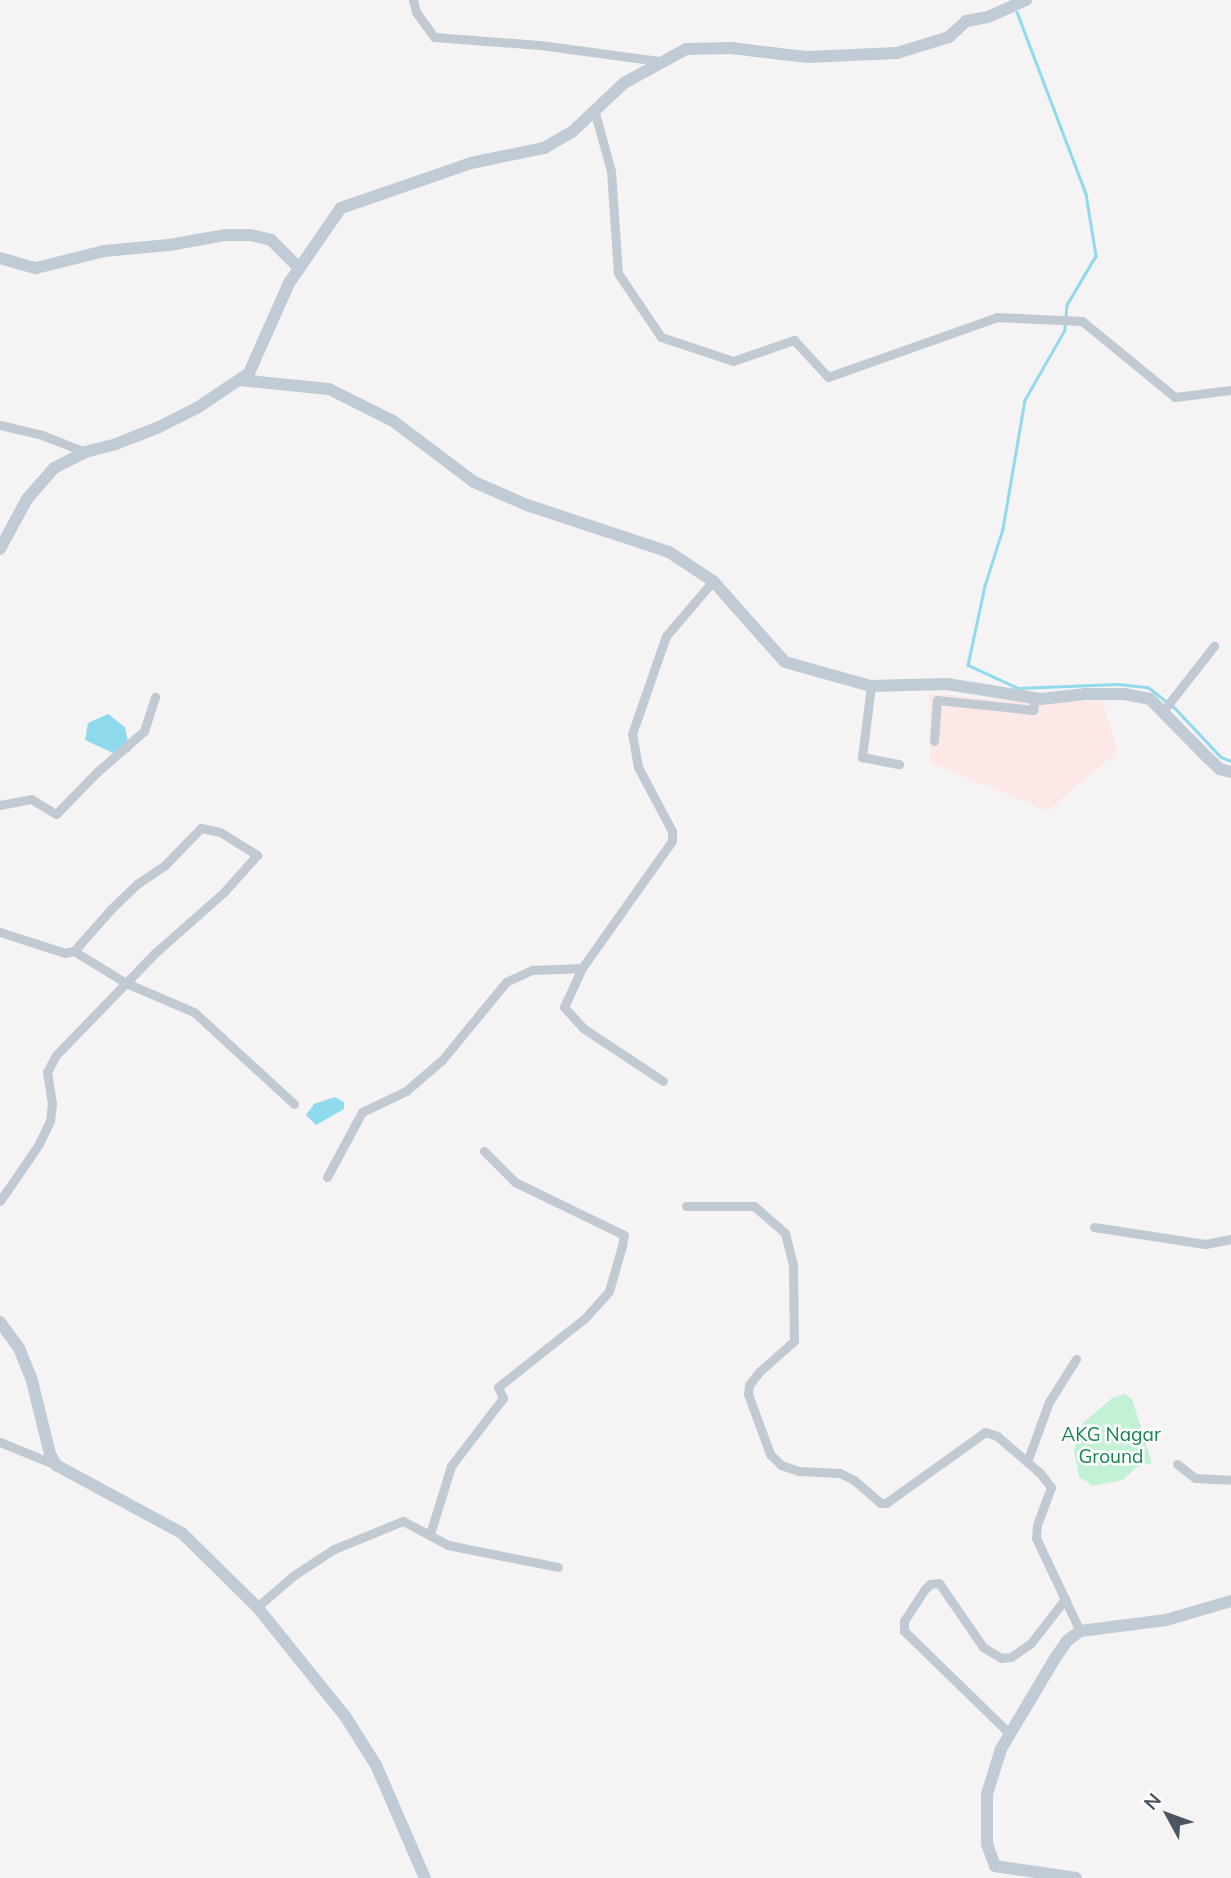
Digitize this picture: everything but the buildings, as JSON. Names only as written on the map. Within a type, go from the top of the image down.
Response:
[{"type":"main road","points":[[0,549],[27,499],[54,468],[85,452],[116,444],[159,427],[197,408],[249,373],[289,283],[341,208],[471,163],[544,148],[572,132],[624,83],[659,61],[686,49],[730,48],[807,57],[897,53],[950,37],[966,21],[988,17],[1026,0]]},
{"type":"main road","points":[[0,258],[36,268],[104,251],[169,245],[226,235],[250,235],[271,240],[299,268]]},
{"type":"main road","points":[[240,380],[329,389],[393,421],[474,482],[527,505],[669,552],[713,581],[785,662],[871,686],[947,684],[1035,698],[1124,694],[1150,699],[1220,769],[1231,772]]},
{"type":"main road","points":[[0,1322],[19,1348],[31,1377],[50,1454],[58,1466],[182,1533],[257,1607],[345,1716],[376,1765],[425,1878]]},
{"type":"main road","points":[[1076,1878],[995,1866],[987,1844],[987,1794],[990,1775],[1010,1734],[1054,1660],[1068,1641],[1080,1631],[1166,1620],[1231,1601]]},
{"type":"street","points":[[413,0],[416,12],[434,37],[540,45],[659,61]]},
{"type":"street","points":[[595,113],[611,171],[618,274],[661,337],[733,361],[794,340],[828,377],[997,317],[1082,321],[1175,397],[1231,390]]},
{"type":"street","points":[[0,425],[42,435],[85,452]]},
{"type":"street","points":[[663,1082],[583,1028],[564,1007],[582,968],[673,841],[672,831],[638,767],[632,734],[666,636],[713,581]]},
{"type":"street","points":[[1163,711],[1214,646]]},
{"type":"street","points":[[871,686],[862,757],[899,764]]},
{"type":"street","points":[[0,805],[31,799],[56,814],[97,772],[144,731],[155,697]]},
{"type":"street","points":[[934,741],[937,700],[1033,710],[1035,698]]},
{"type":"street","points":[[0,932],[65,953],[74,951],[111,909],[137,884],[165,865],[201,828],[220,832],[257,856],[224,892],[155,953],[55,1055],[47,1072],[52,1103],[50,1121],[38,1144],[0,1200]]},
{"type":"street","points":[[74,951],[126,983],[194,1012],[294,1104]]},
{"type":"street","points":[[327,1177],[362,1112],[406,1091],[442,1060],[506,982],[532,971],[582,968]]},
{"type":"street","points":[[430,1534],[451,1466],[503,1398],[498,1387],[585,1318],[610,1291],[624,1235],[515,1182],[484,1151]]},
{"type":"street","points":[[686,1206],[754,1206],[785,1233],[793,1264],[794,1341],[759,1372],[749,1385],[748,1394],[770,1454],[781,1465],[798,1471],[840,1473],[854,1480],[880,1503],[886,1503],[985,1432],[997,1436],[1051,1487],[1037,1525],[1036,1538],[1080,1631]]},
{"type":"street","points":[[1094,1227],[1205,1244],[1231,1239]]},
{"type":"street","points":[[1027,1462],[1049,1402],[1076,1359]]},
{"type":"street","points":[[0,1442],[58,1466]]},
{"type":"street","points":[[1177,1464],[1195,1478],[1231,1480]]},
{"type":"street","points":[[257,1607],[293,1576],[334,1549],[389,1524],[403,1521],[448,1545],[558,1567]]},
{"type":"street","points":[[1010,1734],[904,1631],[904,1621],[930,1584],[939,1583],[983,1647],[1001,1658],[1011,1657],[1031,1643],[1065,1599]]},
{"type":"shaded area","points":[[930,695],[1041,704],[1102,700],[1118,751],[1048,811],[930,763]]},
{"type":"green space","name":"AKG Nagar Ground","points":[[1125,1394],[1132,1399],[1152,1463],[1137,1467],[1123,1480],[1093,1486],[1079,1477],[1074,1450],[1082,1424],[1112,1398]]},
{"type":"water","points":[[108,714],[125,727],[130,752],[115,754],[85,740],[88,723]]},
{"type":"water","points":[[335,1097],[344,1102],[344,1109],[316,1125],[306,1115],[314,1104]]},
{"type":"waterway","points":[[1017,12],[1086,194],[1096,256],[1067,305],[1066,316]]},
{"type":"waterway","points":[[1065,323],[1065,330],[1025,400],[1003,529],[985,586],[968,665],[1018,688],[1118,684],[1148,687],[1175,708],[1221,757],[1231,761]]}]
